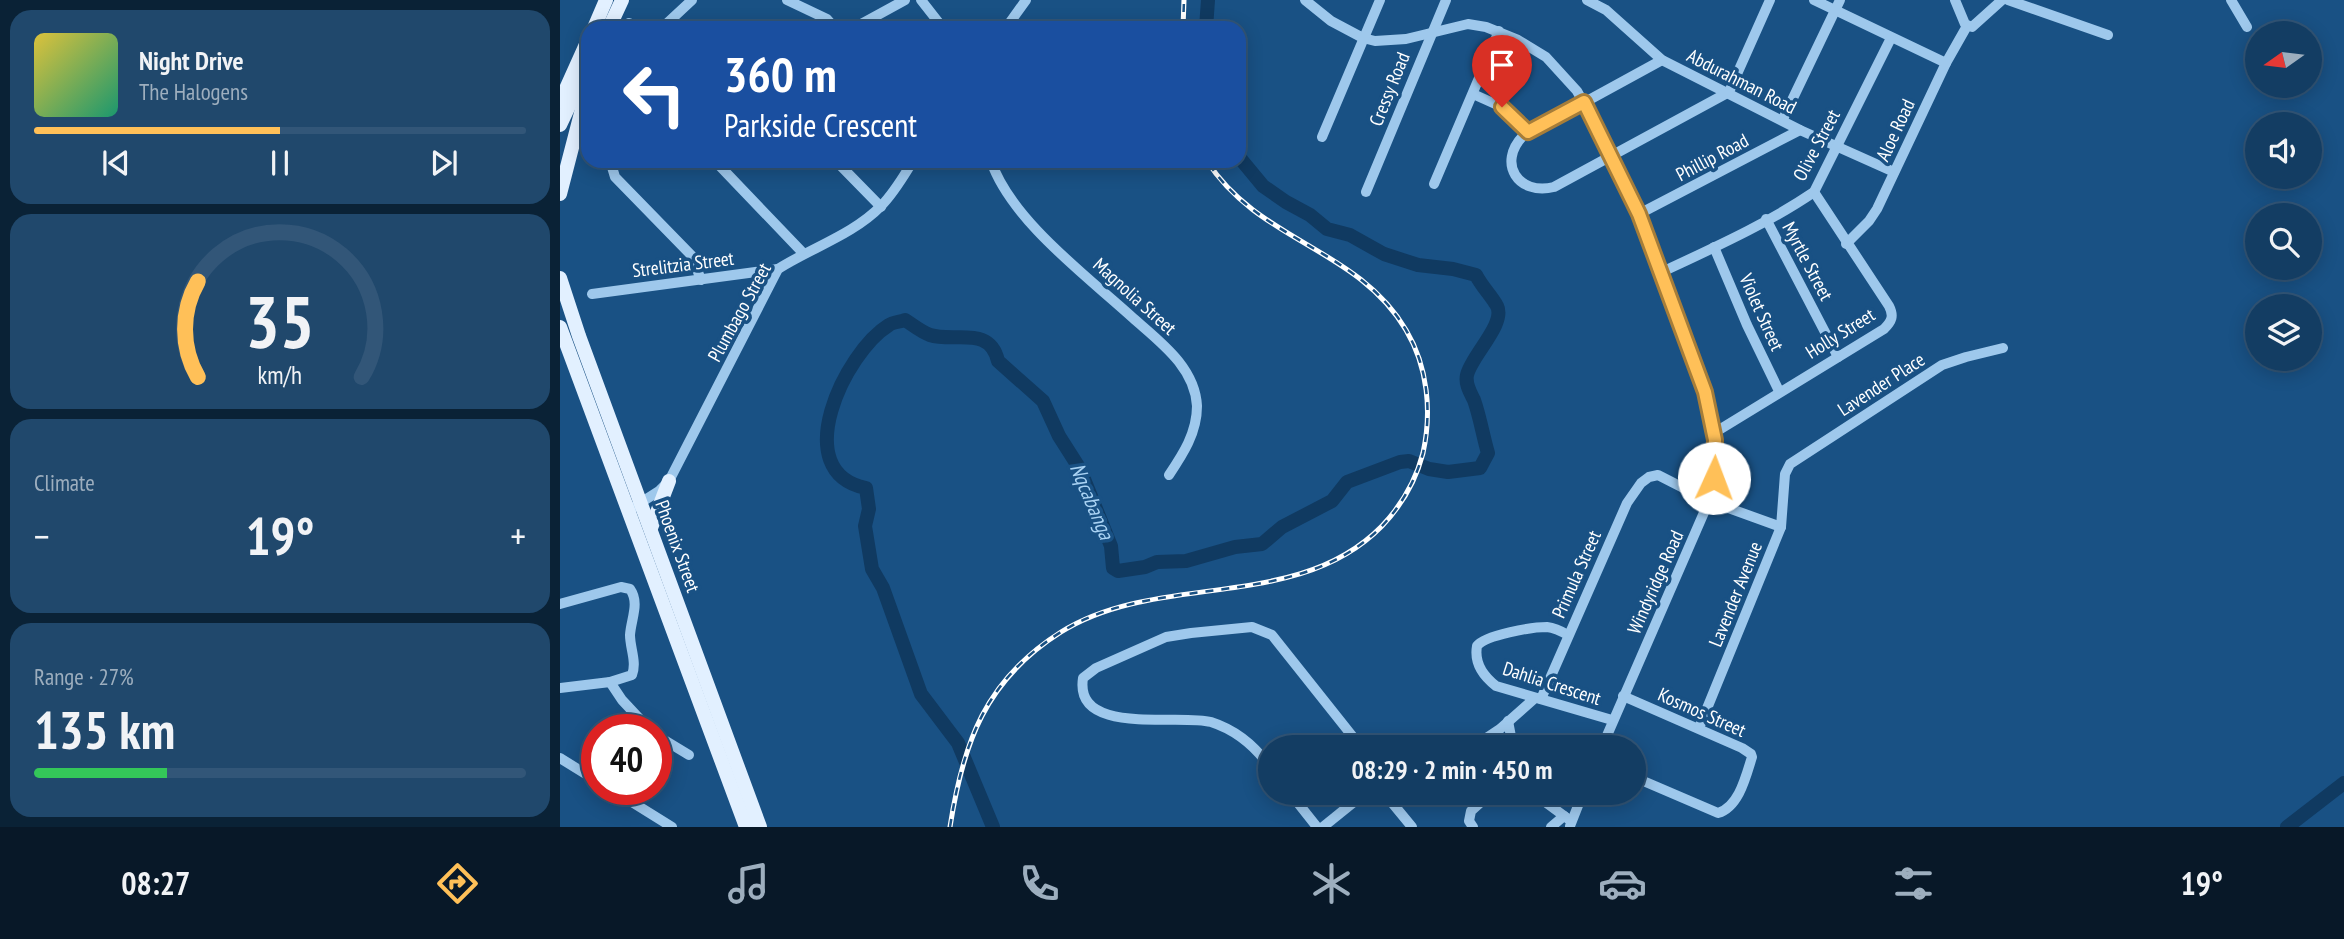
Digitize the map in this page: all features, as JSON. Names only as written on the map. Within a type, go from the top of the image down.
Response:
[{"type":"main road","points":[[597,21],[606,0]]},
{"type":"main road","points":[[612,21],[622,0]]},
{"type":"main road","points":[[560,102],[581,56]]},
{"type":"main road","points":[[560,125],[581,82]]},
{"type":"main road","points":[[560,194],[581,113]]},
{"type":"main road","name":"Phoenix Street","points":[[560,278],[635,506],[746,827]]},
{"type":"main road","points":[[560,302],[572,314]]},
{"type":"main road","name":"Phoenix Street","points":[[560,327],[635,506],[651,528],[760,827]]},
{"type":"main road","points":[[651,528],[670,481]]},
{"type":"street","points":[[670,21],[692,0]]},
{"type":"street","points":[[787,0],[829,21]]},
{"type":"street","points":[[867,21],[905,0]]},
{"type":"street","points":[[922,0],[938,21]]},
{"type":"street","points":[[1011,21],[1026,0]]},
{"type":"street","points":[[1322,137],[1380,0]]},
{"type":"street","name":"Cressy Road","points":[[1366,192],[1446,0]]},
{"type":"street","name":"Abdurahman Road","points":[[1587,0],[1606,10],[1662,60],[1783,119],[1800,130],[1894,172]]},
{"type":"street","points":[[1662,60],[1528,132],[1516,143],[1511,162],[1518,179],[1531,187],[1544,190],[1554,187],[1729,92],[1770,0]]},
{"type":"street","points":[[1814,0],[1837,5],[1891,38],[1946,63]]},
{"type":"street","points":[[1955,0],[1970,26]]},
{"type":"street","name":"Aloe Road","points":[[1846,244],[1873,215],[1946,63],[1970,26],[2001,0]]},
{"type":"street","points":[[2008,0],[2108,35]]},
{"type":"street","points":[[2231,0],[2245,25]]},
{"type":"street","name":"Windyridge Road","points":[[1309,2],[1331,21],[1363,38],[1381,41],[1476,24],[1500,31],[1546,57],[1584,102],[1639,214],[1705,392],[1716,457],[1709,501],[1606,735]]},
{"type":"street","points":[[1783,119],[1837,5]]},
{"type":"street","points":[[1433,184],[1500,31]]},
{"type":"street","name":"Olive Street","points":[[1662,272],[1814,192],[1891,38]]},
{"type":"street","points":[[1473,94],[1502,107],[1528,132]]},
{"type":"street","name":"Phillip Road","points":[[1639,214],[1800,130]]},
{"type":"street","points":[[613,168],[612,173],[621,184],[692,256],[701,280]]},
{"type":"street","points":[[722,168],[803,253]]},
{"type":"street","points":[[843,168],[881,206]]},
{"type":"street","name":"Plumbago Street","points":[[635,506],[670,481],[778,270],[803,253],[860,224],[881,206],[909,168]]},
{"type":"street","name":"Magnolia Street","points":[[993,168],[1017,209],[1046,239],[1169,350],[1186,371],[1195,393],[1196,416],[1187,447],[1169,475]]},
{"type":"street","name":"Holly Street","points":[[1714,433],[1884,329],[1893,317],[1889,306],[1814,192]]},
{"type":"street","name":"Myrtle Street","points":[[1766,219],[1838,357]]},
{"type":"street","name":"Violet Street","points":[[1714,247],[1779,391]]},
{"type":"street","name":"Strelitzia Street","points":[[592,294],[778,270]]},
{"type":"street","name":"Lavender Place","points":[[1787,468],[1795,460],[1942,365],[2003,348]]},
{"type":"street","name":"Lavender Avenue","points":[[1699,728],[1781,527],[1787,468]]},
{"type":"street","name":"Primula Street","points":[[1538,699],[1627,503],[1641,483],[1658,475],[1709,501]]},
{"type":"street","points":[[1709,501],[1781,527]]},
{"type":"street","points":[[560,604],[621,587],[626,587],[633,593],[635,602],[630,639],[634,672],[628,677],[610,682],[561,689]]},
{"type":"street","points":[[1258,754],[1244,738],[1208,721],[1121,718],[1101,712],[1090,704],[1083,693],[1083,678],[1096,668],[1166,637],[1252,627],[1272,635],[1351,735]]},
{"type":"street","name":"Dahlia Crescent","points":[[1568,635],[1548,627],[1485,639],[1477,646],[1477,663],[1489,681],[1506,690],[1612,720]]},
{"type":"street","points":[[610,682],[635,714]]},
{"type":"street","name":"Kosmos Street","points":[[1623,696],[1749,751],[1752,757],[1735,801],[1729,808],[1717,813],[1646,782]]},
{"type":"street","points":[[1490,735],[1538,699]]},
{"type":"street","points":[[1508,722],[1511,735]]},
{"type":"street","points":[[672,745],[689,755]]},
{"type":"street","points":[[560,758],[581,770]]},
{"type":"street","points":[[637,805],[672,827]]},
{"type":"street","points":[[1300,805],[1317,827]]},
{"type":"street","points":[[1323,827],[1350,805]]},
{"type":"street","points":[[1394,805],[1412,827]]},
{"type":"street","points":[[1473,827],[1469,821],[1471,811],[1478,805]]},
{"type":"street","points":[[1549,805],[1568,821]]},
{"type":"street","points":[[1551,827],[1568,821],[1577,805]]},
{"type":"waterway","name":"Nqcabanga","points":[[1206,21],[1208,0]]},
{"type":"waterway","name":"Nqcabanga","points":[[993,827],[958,743],[921,694],[883,588],[872,569],[865,526],[869,509],[866,488],[843,478],[830,460],[827,437],[831,411],[842,384],[872,339],[889,325],[905,320],[930,335],[980,339],[994,350],[998,361],[1043,401],[1059,436],[1080,469],[1111,546],[1113,568],[1118,571],[1145,567],[1157,562],[1186,561],[1235,547],[1262,544],[1282,527],[1332,501],[1347,482],[1400,462],[1409,461],[1429,469],[1448,472],[1480,468],[1488,453],[1467,378],[1470,367],[1493,331],[1498,313],[1497,306],[1476,275],[1418,265],[1384,254],[1350,235],[1327,229],[1310,215],[1263,186],[1246,165]]},
{"type":"waterway","points":[[2287,827],[2344,783]]},
{"type":"railway","points":[[1183,21],[1184,0]]},
{"type":"railway","points":[[950,827],[962,768],[982,716],[1013,671],[1035,651],[1061,632],[1099,614],[1140,602],[1269,582],[1310,571],[1348,553],[1382,526],[1407,492],[1416,473],[1426,437],[1426,390],[1419,359],[1406,330],[1386,303],[1362,280],[1253,210],[1213,168]]},
{"type":"route","points":[[1502,107],[1528,132],[1584,102],[1639,214],[1705,392],[1715,440],[1714,478]]}]
